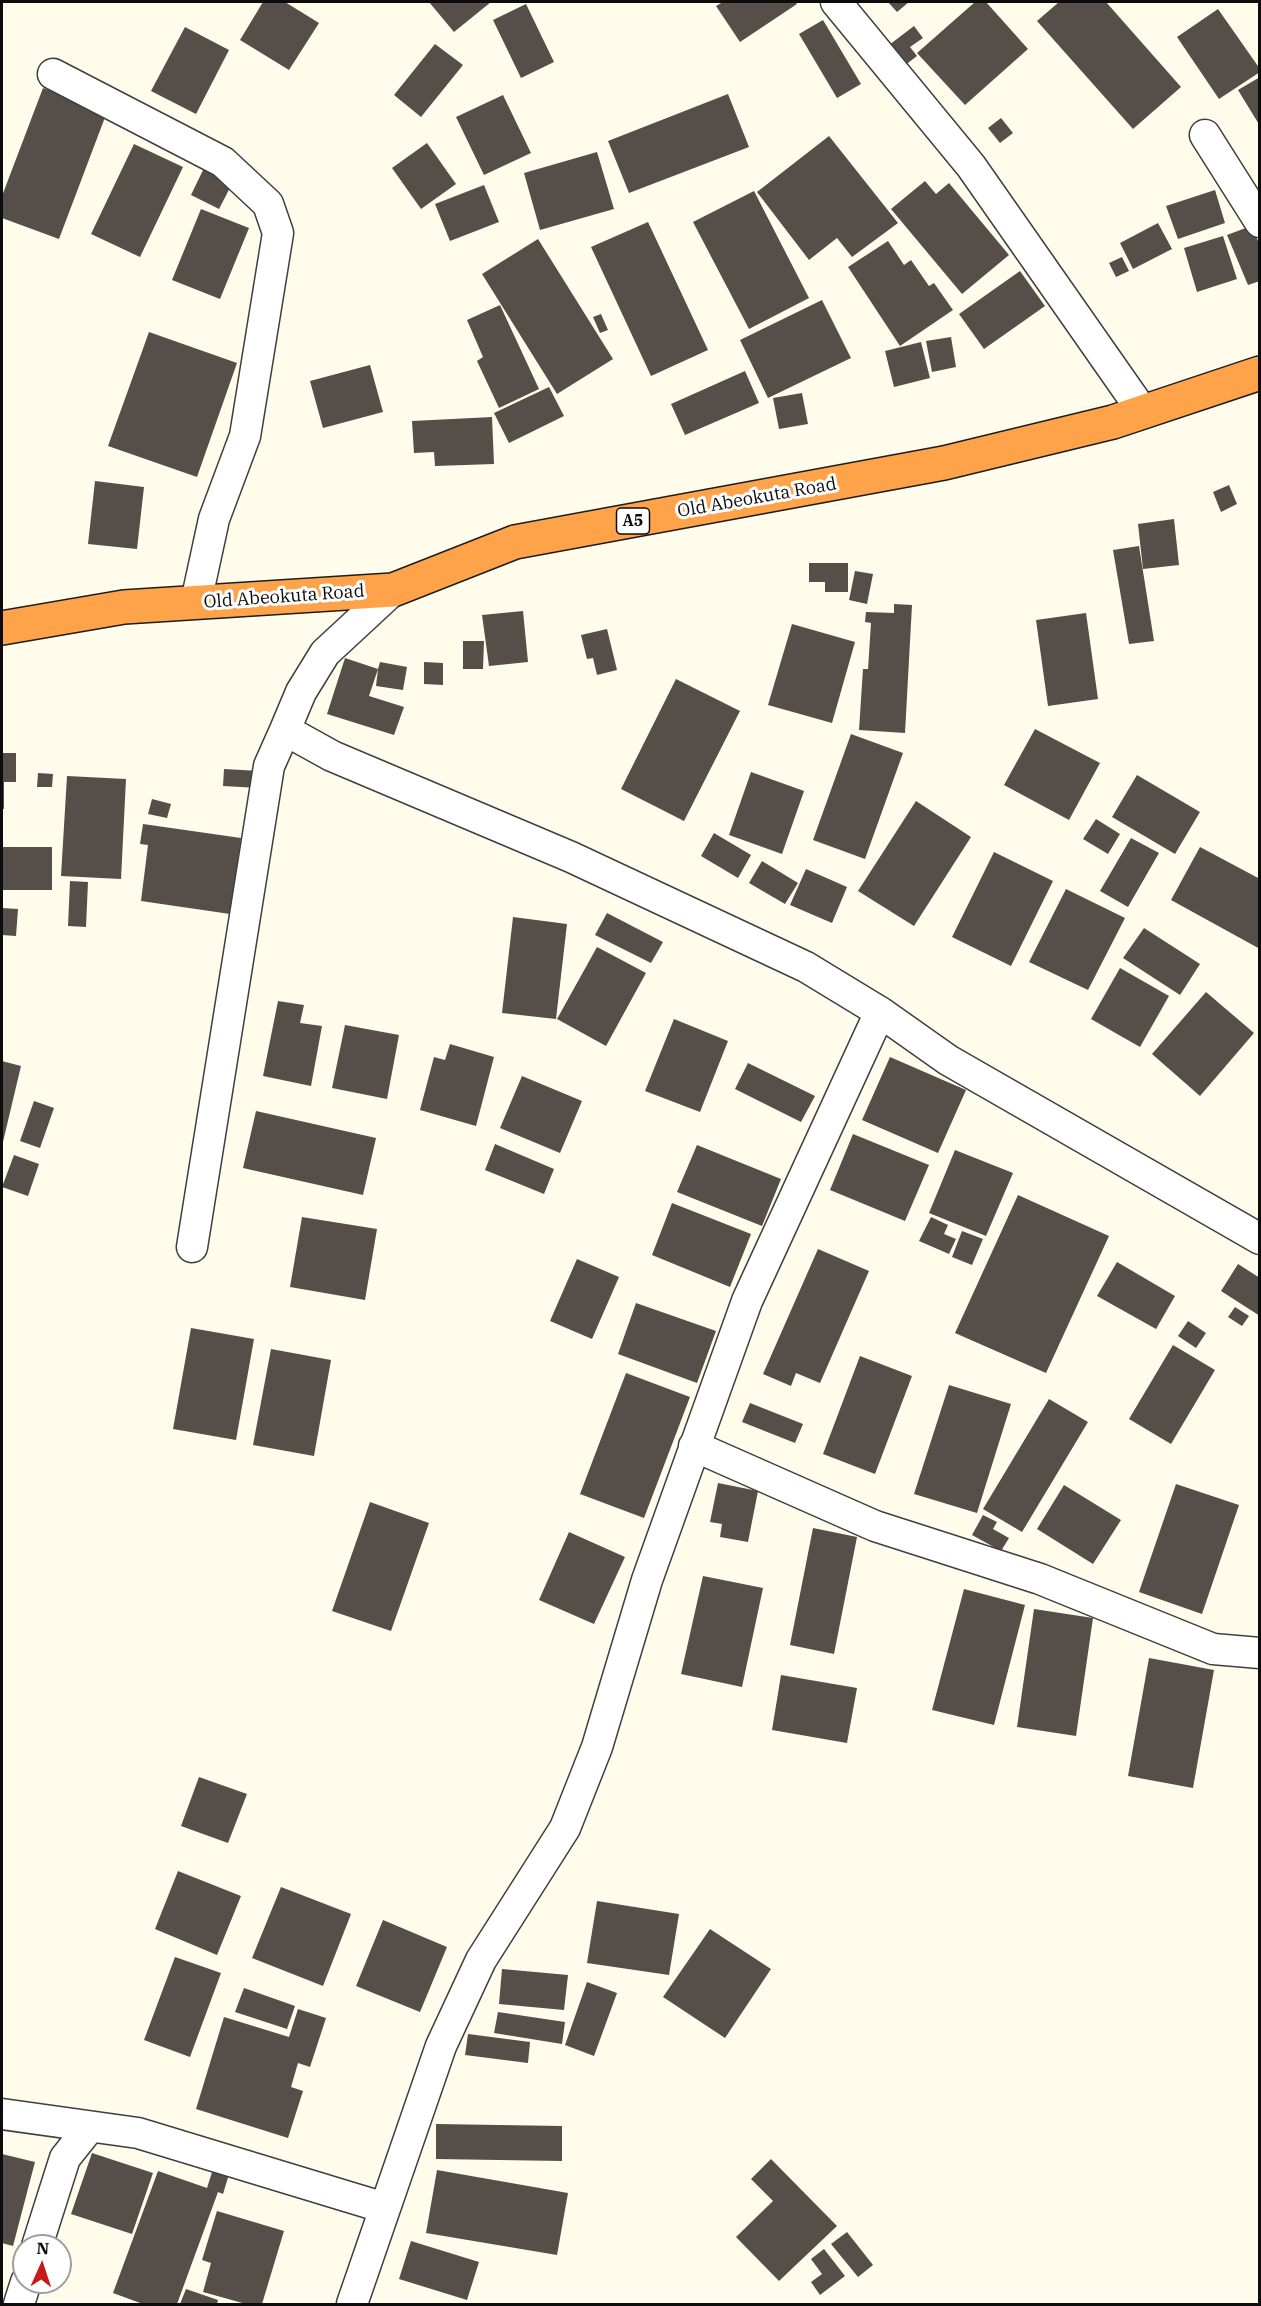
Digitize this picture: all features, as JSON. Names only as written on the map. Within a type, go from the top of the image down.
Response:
[{"type":"highway","name":"Old Abeokuta Road","points":[[2,628],[123,607],[393,590],[515,542],[944,464],[1113,422],[1260,373]]},
{"type":"street","points":[[836,2],[971,166],[1143,412]]},
{"type":"street","points":[[53,74],[223,162],[268,204],[278,233],[245,436],[214,519],[196,602]]},
{"type":"street","points":[[1205,135],[1260,222]]},
{"type":"street","points":[[192,1247],[269,766],[301,692],[324,653],[393,590]]},
{"type":"street","points":[[285,730],[332,756],[572,857],[806,967],[880,1012],[948,1060],[1260,1239]]},
{"type":"street","points":[[352,2304],[441,2046],[481,1960],[565,1828],[597,1747],[646,1580],[747,1301],[880,1012]]},
{"type":"street","points":[[694,1446],[874,1526],[1040,1579],[1213,1649],[1260,1653]]},
{"type":"street","points":[[2,2114],[89,2128],[138,2133],[385,2208]]},
{"type":"street","points":[[53,2122],[65,2158]]},
{"type":"street","points":[[41,2234],[65,2158],[89,2128]]},
{"type":"building","points":[[263,2],[285,2],[319,23],[289,70],[240,40]]},
{"type":"building","points":[[429,2],[491,2],[454,32]]},
{"type":"building","points":[[723,2],[795,2],[797,4],[740,42],[716,6]]},
{"type":"building","points":[[888,2],[909,2],[897,12]]},
{"type":"building","points":[[975,2],[986,2],[1028,49],[965,105],[917,53]]},
{"type":"building","points":[[1059,2],[1106,2],[1181,87],[1133,129],[1037,21]]},
{"type":"building","points":[[526,4],[554,62],[521,78],[493,20]]},
{"type":"building","points":[[1218,9],[1260,69],[1260,72],[1219,99],[1177,37]]},
{"type":"building","points":[[823,20],[861,84],[837,98],[799,34]]},
{"type":"building","points":[[914,26],[923,38],[910,47],[917,56],[904,66],[889,45]]},
{"type":"building","points":[[185,27],[229,50],[196,114],[151,91]]},
{"type":"building","points":[[435,44],[463,65],[421,117],[394,95]]},
{"type":"building","points":[[1260,77],[1260,126],[1238,90]]},
{"type":"building","points":[[43,88],[107,112],[59,239],[2,218],[2,196]]},
{"type":"building","points":[[728,94],[749,147],[629,193],[608,141]]},
{"type":"building","points":[[503,95],[531,153],[484,175],[456,117]]},
{"type":"building","points":[[1001,118],[1013,133],[1000,143],[988,128]]},
{"type":"building","points":[[829,136],[898,223],[852,257],[837,238],[809,260],[757,192]]},
{"type":"building","points":[[427,143],[456,184],[421,209],[392,168]]},
{"type":"building","points":[[134,144],[183,167],[140,257],[91,234]]},
{"type":"building","points":[[597,152],[614,209],[540,230],[524,173]]},
{"type":"building","points":[[204,168],[233,182],[219,209],[191,195]]},
{"type":"building","points":[[925,181],[936,194],[949,183],[1009,255],[962,294],[891,209]]},
{"type":"building","points":[[484,185],[499,222],[450,241],[435,204]]},
{"type":"building","points":[[1215,190],[1225,223],[1178,239],[1166,206]]},
{"type":"building","points":[[754,191],[809,298],[749,329],[693,222]]},
{"type":"building","points":[[201,209],[249,228],[220,299],[172,280]]},
{"type":"building","points":[[648,222],[708,350],[651,376],[591,247]]},
{"type":"building","points":[[1158,223],[1172,249],[1133,269],[1120,243]]},
{"type":"building","points":[[1251,226],[1260,245],[1260,281],[1248,285],[1227,235]]},
{"type":"building","points":[[1223,236],[1237,279],[1197,292],[1184,248]]},
{"type":"building","points":[[538,239],[613,359],[557,394],[482,274]]},
{"type":"building","points":[[888,241],[904,265],[911,260],[929,286],[934,283],[953,310],[900,346],[848,267]]},
{"type":"building","points":[[1122,257],[1129,271],[1116,277],[1109,263]]},
{"type":"building","points":[[1020,271],[1045,306],[984,349],[959,314]]},
{"type":"building","points":[[822,300],[851,358],[768,398],[740,340]]},
{"type":"building","points":[[500,305],[539,389],[499,408],[477,361],[483,357],[467,320]]},
{"type":"building","points":[[601,314],[608,330],[600,333],[593,317]]},
{"type":"building","points":[[149,332],[237,363],[197,477],[108,446]]},
{"type":"building","points":[[951,337],[956,367],[932,372],[926,341]]},
{"type":"building","points":[[921,342],[930,378],[894,387],[885,351]]},
{"type":"building","points":[[370,365],[383,412],[323,428],[310,381]]},
{"type":"building","points":[[745,371],[759,403],[685,435],[671,404]]},
{"type":"building","points":[[549,387],[564,416],[509,443],[494,413]]},
{"type":"building","points":[[802,393],[808,424],[779,429],[773,398]]},
{"type":"building","points":[[492,417],[494,464],[435,466],[434,452],[414,453],[412,421]]},
{"type":"building","points":[[95,481],[144,487],[137,549],[88,544]]},
{"type":"building","points":[[1229,485],[1237,504],[1221,512],[1213,492]]},
{"type":"building","points":[[1174,519],[1179,565],[1143,569],[1138,524]]},
{"type":"building","points":[[1139,546],[1154,641],[1129,644],[1113,550]]},
{"type":"building","points":[[809,563],[848,563],[848,592],[825,592],[825,582],[809,582]]},
{"type":"building","points":[[855,571],[873,574],[867,604],[849,600]]},
{"type":"building","points":[[894,604],[912,605],[905,733],[859,730],[863,669],[868,669],[871,623],[865,622],[866,612],[894,613]]},
{"type":"building","points":[[523,611],[528,662],[489,666],[482,615]]},
{"type":"building","points":[[1086,613],[1098,699],[1048,706],[1036,620]]},
{"type":"building","points":[[792,624],[855,642],[832,723],[768,705]]},
{"type":"building","points":[[607,629],[617,670],[597,675],[593,658],[587,659],[581,635]]},
{"type":"building","points":[[463,641],[484,641],[483,669],[463,669]]},
{"type":"building","points":[[345,658],[378,669],[369,696],[404,707],[394,735],[327,714]]},
{"type":"building","points":[[380,662],[407,667],[403,690],[376,686]]},
{"type":"building","points":[[424,662],[443,663],[443,685],[424,684]]},
{"type":"building","points":[[676,679],[740,711],[684,821],[621,789]]},
{"type":"building","points":[[1035,729],[1100,763],[1069,820],[1004,785]]},
{"type":"building","points":[[851,734],[903,753],[865,859],[813,840]]},
{"type":"building","points":[[2,753],[16,753],[16,782],[4,782],[4,809],[2,809]]},
{"type":"building","points":[[224,769],[260,771],[259,788],[223,786]]},
{"type":"building","points":[[751,772],[804,791],[782,854],[729,835]]},
{"type":"building","points":[[38,773],[53,774],[52,787],[37,787]]},
{"type":"building","points":[[1137,775],[1200,812],[1175,854],[1112,817]]},
{"type":"building","points":[[67,776],[126,779],[121,879],[61,876]]},
{"type":"building","points":[[152,799],[171,804],[167,818],[148,814]]},
{"type":"building","points":[[916,801],[971,837],[914,926],[858,891]]},
{"type":"building","points":[[1096,819],[1120,834],[1108,854],[1083,839]]},
{"type":"building","points":[[143,824],[241,838],[230,914],[141,901],[148,845],[140,844]]},
{"type":"building","points":[[714,833],[751,855],[738,878],[701,856]]},
{"type":"building","points":[[1131,838],[1159,853],[1128,907],[1100,891]]},
{"type":"building","points":[[2,847],[52,847],[52,890],[2,890]]},
{"type":"building","points":[[1200,847],[1260,879],[1260,949],[1171,900]]},
{"type":"building","points":[[994,852],[1053,881],[1011,966],[952,937]]},
{"type":"building","points":[[762,861],[798,883],[785,904],[749,883]]},
{"type":"building","points":[[806,869],[847,887],[832,923],[790,905]]},
{"type":"building","points":[[70,881],[88,882],[86,927],[68,926]]},
{"type":"building","points":[[1066,889],[1125,918],[1088,990],[1029,962]]},
{"type":"building","points":[[2,908],[18,909],[16,936],[2,935]]},
{"type":"building","points":[[607,913],[663,942],[651,963],[595,935]]},
{"type":"building","points":[[513,917],[567,924],[556,1019],[502,1013]]},
{"type":"building","points":[[1144,928],[1200,964],[1180,995],[1123,958]]},
{"type":"building","points":[[597,947],[646,973],[606,1046],[557,1019]]},
{"type":"building","points":[[1120,968],[1169,996],[1140,1047],[1091,1019]]},
{"type":"building","points":[[1206,992],[1254,1033],[1200,1096],[1152,1054]]},
{"type":"building","points":[[278,1001],[304,1005],[300,1023],[322,1026],[311,1086],[263,1076]]},
{"type":"building","points":[[674,1019],[728,1041],[700,1112],[645,1091]]},
{"type":"building","points":[[345,1025],[399,1035],[387,1099],[332,1088]]},
{"type":"building","points":[[450,1044],[494,1057],[476,1126],[420,1110],[434,1057],[445,1060]]},
{"type":"building","points":[[890,1057],[966,1090],[938,1153],[862,1120]]},
{"type":"building","points":[[2,1061],[21,1066],[2,1146]]},
{"type":"building","points":[[748,1063],[815,1096],[801,1122],[735,1089]]},
{"type":"building","points":[[522,1076],[582,1101],[560,1153],[500,1128]]},
{"type":"building","points":[[34,1101],[54,1108],[40,1148],[20,1141]]},
{"type":"building","points":[[256,1111],[376,1138],[363,1195],[243,1168]]},
{"type":"building","points":[[853,1134],[929,1165],[905,1221],[830,1190]]},
{"type":"building","points":[[495,1144],[554,1169],[544,1194],[485,1170]]},
{"type":"building","points":[[697,1145],[781,1179],[762,1226],[677,1192]]},
{"type":"building","points":[[955,1150],[1013,1173],[986,1236],[929,1213]]},
{"type":"building","points":[[14,1155],[39,1164],[28,1196],[2,1187]]},
{"type":"building","points":[[1018,1195],[1109,1236],[1046,1373],[955,1333]]},
{"type":"building","points":[[672,1203],[751,1234],[730,1287],[652,1255]]},
{"type":"building","points":[[302,1217],[377,1229],[365,1300],[290,1287]]},
{"type":"building","points":[[931,1217],[948,1225],[944,1234],[956,1239],[949,1254],[919,1241]]},
{"type":"building","points":[[962,1231],[983,1239],[972,1265],[952,1257]]},
{"type":"building","points":[[818,1249],[869,1271],[820,1383],[796,1373],[791,1386],[763,1374]]},
{"type":"building","points":[[577,1259],[619,1277],[592,1339],[550,1321]]},
{"type":"building","points":[[1117,1262],[1175,1296],[1156,1329],[1097,1296]]},
{"type":"building","points":[[1238,1264],[1260,1278],[1260,1316],[1221,1291]]},
{"type":"building","points":[[636,1303],[716,1331],[697,1383],[618,1354]]},
{"type":"building","points":[[1235,1307],[1249,1316],[1242,1326],[1228,1317]]},
{"type":"building","points":[[1188,1321],[1206,1333],[1196,1348],[1178,1336]]},
{"type":"building","points":[[191,1328],[254,1339],[236,1440],[173,1429]]},
{"type":"building","points":[[1173,1345],[1215,1370],[1171,1444],[1129,1419]]},
{"type":"building","points":[[271,1349],[331,1360],[314,1456],[253,1445]]},
{"type":"building","points":[[860,1356],[912,1376],[875,1474],[823,1454]]},
{"type":"building","points":[[626,1373],[690,1397],[644,1518],[580,1494]]},
{"type":"building","points":[[949,1385],[1011,1404],[977,1513],[914,1494]]},
{"type":"building","points":[[1049,1399],[1088,1422],[1022,1532],[983,1509]]},
{"type":"building","points":[[750,1403],[803,1424],[795,1443],[742,1422]]},
{"type":"building","points":[[718,1483],[758,1491],[748,1542],[720,1537],[722,1524],[710,1522]]},
{"type":"building","points":[[1176,1484],[1239,1505],[1202,1614],[1139,1592]]},
{"type":"building","points":[[1064,1485],[1121,1520],[1093,1564],[1037,1529]]},
{"type":"building","points":[[370,1502],[429,1523],[391,1631],[332,1611]]},
{"type":"building","points":[[983,1515],[997,1522],[993,1529],[1009,1538],[1001,1551],[972,1535]]},
{"type":"building","points":[[813,1528],[857,1537],[834,1654],[790,1645]]},
{"type":"building","points":[[569,1532],[625,1557],[594,1624],[539,1600]]},
{"type":"building","points":[[703,1576],[763,1588],[742,1687],[681,1674]]},
{"type":"building","points":[[964,1589],[1025,1605],[994,1725],[932,1710]]},
{"type":"building","points":[[1034,1609],[1093,1618],[1076,1736],[1017,1727]]},
{"type":"building","points":[[1149,1658],[1214,1670],[1193,1788],[1128,1776]]},
{"type":"building","points":[[781,1675],[857,1688],[847,1743],[772,1730]]},
{"type":"building","points":[[199,1777],[247,1794],[228,1843],[181,1826]]},
{"type":"building","points":[[178,1871],[241,1896],[217,1955],[155,1929]]},
{"type":"building","points":[[281,1887],[351,1914],[323,1986],[252,1958]]},
{"type":"building","points":[[597,1901],[679,1914],[669,1975],[587,1963]]},
{"type":"building","points":[[383,1920],[447,1947],[420,2012],[356,1986]]},
{"type":"building","points":[[710,1929],[771,1969],[725,2038],[663,1997]]},
{"type":"building","points":[[175,1957],[221,1973],[190,2057],[144,2040]]},
{"type":"building","points":[[502,1969],[568,1975],[564,2010],[499,2004]]},
{"type":"building","points":[[587,1982],[617,1993],[594,2056],[565,2045]]},
{"type":"building","points":[[244,1988],[295,2006],[287,2029],[235,2012]]},
{"type":"building","points":[[298,2009],[326,2018],[310,2067],[298,2063],[291,2087],[303,2091],[288,2138],[196,2109],[224,2017],[289,2037]]},
{"type":"building","points":[[498,2012],[565,2022],[562,2044],[494,2033]]},
{"type":"building","points":[[468,2034],[530,2042],[528,2063],[465,2055]]},
{"type":"building","points":[[436,2124],[562,2126],[562,2161],[436,2159]]},
{"type":"building","points":[[92,2153],[153,2173],[132,2234],[71,2214]]},
{"type":"building","points":[[2,2154],[35,2162],[16,2234],[12,2234],[12,2246],[2,2243]]},
{"type":"building","points":[[771,2159],[837,2226],[779,2281],[736,2237],[773,2201],[751,2179]]},
{"type":"building","points":[[214,2166],[230,2171],[223,2194],[218,2192],[177,2304],[143,2304],[113,2293],[158,2171],[207,2188]]},
{"type":"building","points":[[437,2170],[568,2193],[557,2255],[426,2233]]},
{"type":"building","points":[[217,2211],[284,2231],[262,2304],[246,2304],[203,2292],[211,2263],[202,2260]]},
{"type":"building","points":[[847,2232],[873,2265],[858,2277],[831,2244]]},
{"type":"building","points":[[411,2241],[479,2262],[467,2300],[399,2279]]},
{"type":"building","points":[[824,2249],[845,2276],[820,2295],[811,2282],[822,2274],[811,2259]]},
{"type":"building","points":[[186,2289],[218,2300],[217,2304],[180,2304]]}]
